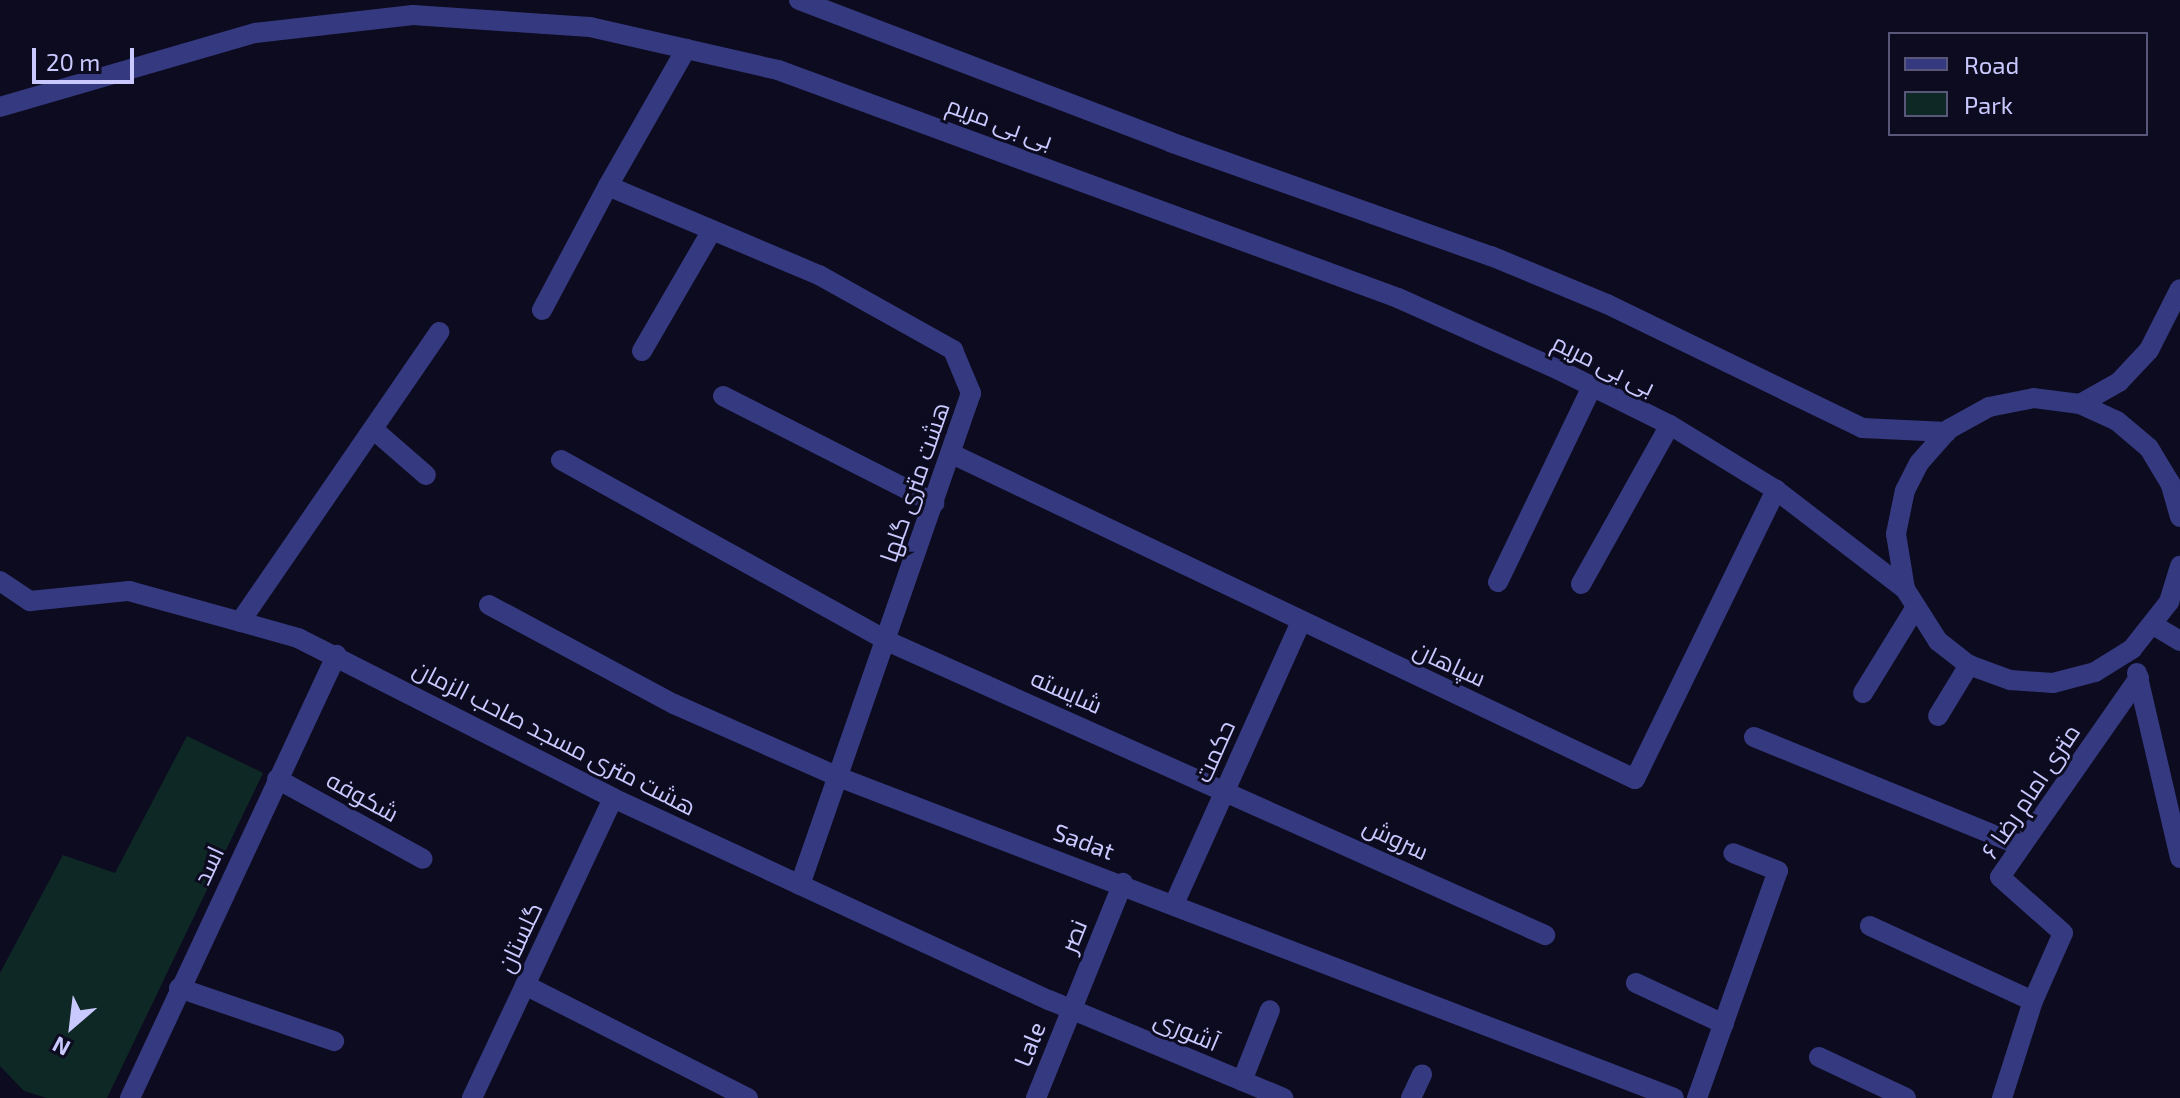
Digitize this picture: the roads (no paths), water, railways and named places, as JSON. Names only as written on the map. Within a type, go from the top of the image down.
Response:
[{"type":"street","name":"بی بی مریم","points":[[799,0],[1170,142],[1491,256],[1607,304],[1862,428],[1947,432]]},
{"type":"street","name":"بی بی مریم","points":[[0,107],[255,33],[328,22],[413,15],[590,27],[778,70],[1149,203],[1398,298],[1592,387],[1670,425],[1776,490],[1905,589]]},
{"type":"street","points":[[542,310],[686,49]]},
{"type":"street","name":"هشت متری گلها","points":[[608,186],[819,275],[953,350],[971,393],[841,778],[800,885]]},
{"type":"street","points":[[642,351],[711,232]]},
{"type":"street","points":[[2080,404],[2119,382],[2149,350],[2180,289]]},
{"type":"street","points":[[240,622],[439,332]]},
{"type":"street","points":[[1498,582],[1592,387]]},
{"type":"street","points":[[723,396],[934,503]]},
{"type":"street","points":[[2180,517],[2170,483],[2149,448],[2117,421],[2080,404],[2034,398],[1989,407],[1947,432],[1919,463],[1905,490],[1896,534],[1905,589],[1914,610],[1938,641],[1969,665],[2010,680],[2053,683],[2095,672],[2132,649],[2155,626],[2180,566]]},
{"type":"street","points":[[1581,584],[1670,425]]},
{"type":"street","points":[[373,429],[426,475]]},
{"type":"street","name":"سپاهان","points":[[952,454],[1635,779],[1776,490]]},
{"type":"street","name":"شایسته","points":[[561,460],[887,641],[1225,789]]},
{"type":"street","name":"هشت متری مسجد صاحب الزمان","points":[[0,581],[30,601],[129,591],[240,622],[337,655],[613,798],[1071,1010]]},
{"type":"street","name":"Sadat","points":[[489,605],[674,704],[841,778],[1175,902],[1674,1098]]},
{"type":"street","points":[[1863,693],[1914,610]]},
{"type":"street","name":"حکمت","points":[[1175,902],[1301,621]]},
{"type":"street","points":[[2155,626],[2180,641]]},
{"type":"street","points":[[2132,649],[2180,858]]},
{"type":"street","name":"اسد","points":[[130,1098],[337,655]]},
{"type":"street","points":[[1938,716],[1969,665]]},
{"type":"street","name":"۶ متری امام رضا","points":[[2002,1098],[2033,1001],[2063,933],[2000,877],[2139,678]]},
{"type":"street","points":[[1754,737],[2021,846]]},
{"type":"street","name":"شکوفه","points":[[277,779],[423,859]]},
{"type":"street","name":"سروش","points":[[1225,789],[1545,935]]},
{"type":"street","name":"گلستان","points":[[472,1098],[613,798]]},
{"type":"street","points":[[1697,1098],[1778,871],[1733,853]]},
{"type":"street","name":"نصر","points":[[1071,1010],[1123,883]]},
{"type":"street","points":[[1870,926],[2033,1001]]},
{"type":"street","points":[[1636,983],[1724,1024]]},
{"type":"street","points":[[525,985],[748,1098]]},
{"type":"street","points":[[179,988],[334,1041]]},
{"type":"street","name":"آشوری","points":[[1071,1010],[1283,1098]]},
{"type":"street","name":"Lale","points":[[1036,1098],[1071,1010]]},
{"type":"street","points":[[1242,1081],[1270,1010]]},
{"type":"street","points":[[1819,1057],[1906,1098]]},
{"type":"street","points":[[1411,1098],[1422,1074]]}]
